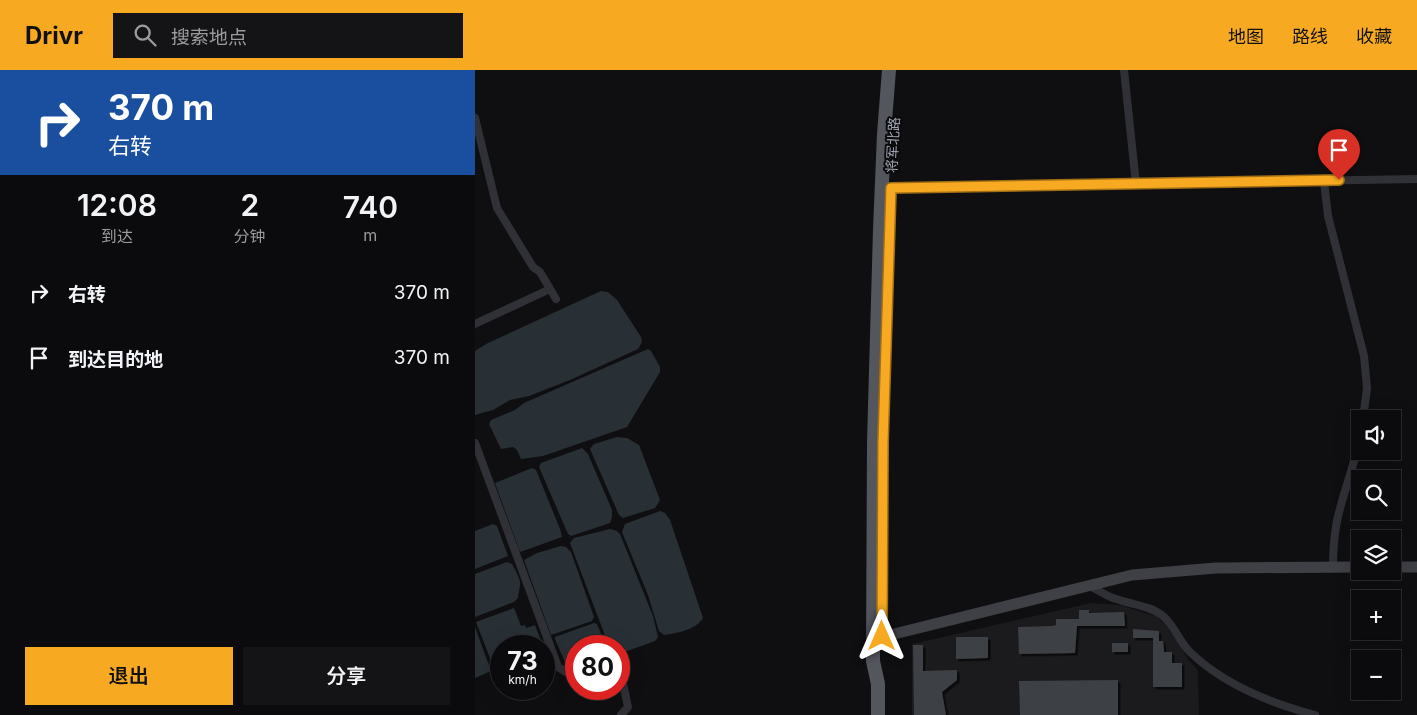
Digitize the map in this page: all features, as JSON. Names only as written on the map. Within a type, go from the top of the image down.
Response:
[{"type":"highway","name":"将军北路","points":[[878,684],[873,661],[874,442],[880,220],[889,70]]},
{"type":"highway","name":"将军北路","points":[[878,684],[882,661],[883,442],[891,188],[898,70]]},
{"type":"highway","points":[[878,684],[878,715]]},
{"type":"main road","points":[[882,636],[1132,576],[1195,569],[1351,567]]},
{"type":"main road","points":[[1401,567],[1417,567]]},
{"type":"street","points":[[1124,70],[1136,184]]},
{"type":"street","points":[[475,118],[497,208],[533,267],[540,272],[556,299]]},
{"type":"street","points":[[891,188],[1417,179]]},
{"type":"street","points":[[1325,181],[1328,216],[1364,356],[1367,388],[1364,410]]},
{"type":"street","points":[[475,324],[550,289]]},
{"type":"street","points":[[475,442],[558,667],[565,671]]},
{"type":"street","points":[[1333,567],[1334,540],[1338,519],[1355,460]]},
{"type":"street","points":[[1089,586],[1111,598],[1159,613],[1171,624],[1190,652],[1213,671],[1231,682],[1275,703],[1315,715]]},
{"type":"street","points":[[621,715],[628,707],[626,700]]},
{"type":"shaded area","points":[[601,291],[608,292],[617,300],[641,337],[642,342],[638,349],[570,380],[529,396],[510,400],[493,410],[475,415],[475,351],[488,343]]},
{"type":"shaded area","points":[[648,349],[660,367],[660,372],[627,427],[543,456],[521,459],[517,450],[513,447],[501,449],[489,424],[491,420],[515,410],[524,403]]},
{"type":"shaded area","points":[[617,437],[627,438],[639,445],[660,500],[655,508],[623,518],[619,515],[590,449],[594,444]]},
{"type":"shaded area","points":[[582,448],[588,454],[612,510],[612,517],[610,523],[571,536],[568,534],[539,467],[541,463]]},
{"type":"shaded area","points":[[532,468],[536,470],[562,537],[520,552],[495,483]]},
{"type":"shaded area","points":[[660,511],[665,513],[670,520],[703,618],[691,628],[664,635],[659,631],[648,595],[622,532],[625,524]]},
{"type":"shaded area","points":[[493,524],[497,526],[508,556],[475,569],[475,531]]},
{"type":"shaded area","points":[[610,529],[620,534],[653,616],[658,637],[655,641],[630,650],[630,635],[605,635],[570,543],[574,538]]},
{"type":"shaded area","points":[[561,546],[566,547],[571,552],[594,617],[592,621],[551,635],[524,560],[537,553]]},
{"type":"shaded area","points":[[507,562],[512,564],[520,580],[518,598],[514,602],[475,617],[475,574]]},
{"type":"shaded area","points":[[1091,603],[1120,605],[1155,616],[1166,625],[1198,671],[1199,715],[912,715],[912,644]]},
{"type":"shaded area","points":[[514,608],[521,626],[525,625],[526,628],[535,625],[539,635],[490,635],[490,658],[476,622]]},
{"type":"shaded area","points":[[594,623],[597,624],[602,635],[565,635],[565,662],[555,637]]},
{"type":"shaded area","points":[[475,627],[490,671],[475,678]]},
{"type":"building","points":[[1079,610],[1089,610],[1089,613],[1124,612],[1125,626],[1077,626],[1075,653],[1019,654],[1018,627],[1053,626],[1056,625],[1056,619],[1079,619]]},
{"type":"building","points":[[1133,629],[1159,631],[1159,641],[1163,641],[1164,652],[1172,652],[1172,663],[1182,663],[1182,687],[1153,687],[1153,638],[1133,638]]},
{"type":"building","points":[[956,637],[988,637],[988,658],[956,659]]},
{"type":"building","points":[[1112,643],[1128,643],[1128,652],[1112,652]]},
{"type":"building","points":[[913,645],[923,645],[923,671],[957,670],[957,680],[942,692],[946,715],[914,715]]},
{"type":"building","points":[[1118,680],[1118,715],[1020,715],[1019,681]]},
{"type":"route","points":[[882,636],[883,442],[891,188],[1339,180]]}]
